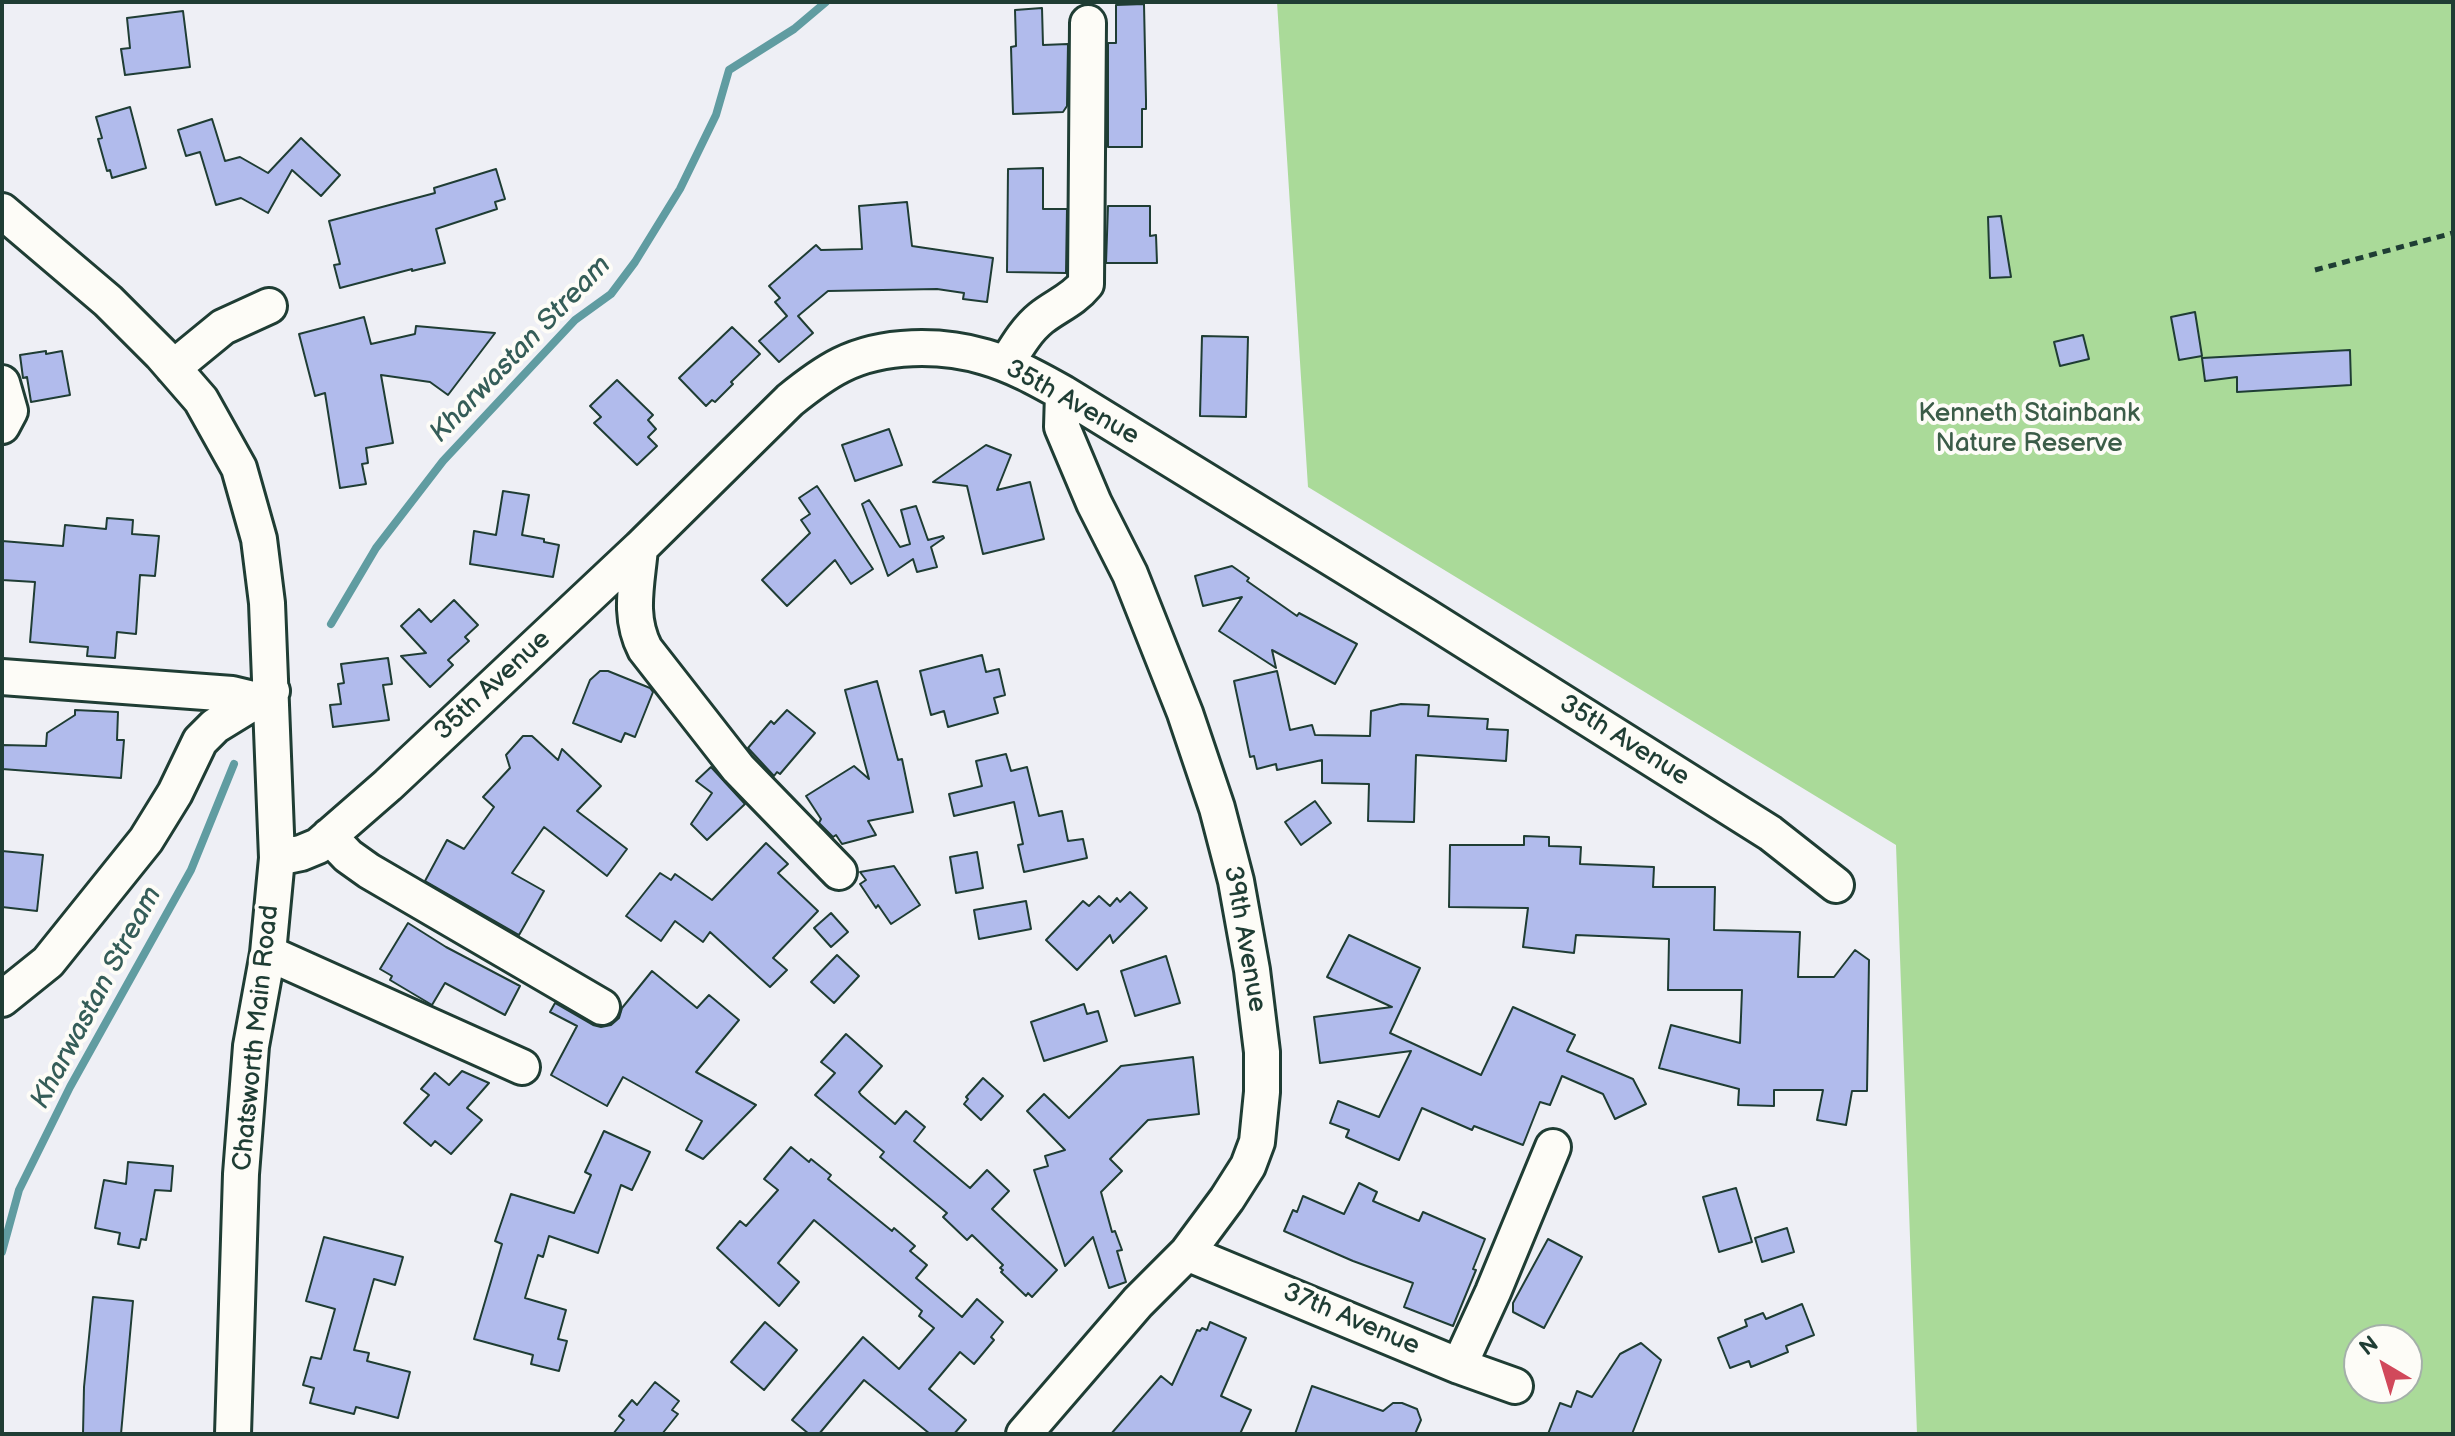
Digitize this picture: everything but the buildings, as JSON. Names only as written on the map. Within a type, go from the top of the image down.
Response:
[{"type":"street","points":[[1006,364],[1033,326],[1071,300],[1086,284],[1088,23]]},
{"type":"street","name":"Chatsworth Main Road","points":[[7,229],[108,301],[201,400],[239,468],[259,539],[267,603],[264,695],[277,858],[268,953],[251,1046],[242,1160],[233,1434]]},
{"type":"street","points":[[173,368],[223,327],[269,306]]},
{"type":"street","name":"35th Avenue","points":[[277,858],[318,846],[388,785],[640,548],[790,400],[841,365],[872,354],[910,349],[982,356],[1006,364],[1063,393],[1756,824],[1836,885]]},
{"type":"street","points":[[2,383],[10,411],[2,426]]},
{"type":"street","name":"39th Avenue","points":[[1024,1434],[1138,1302],[1187,1253],[1248,1166],[1261,1119],[1262,1052],[1252,970],[1236,881],[1185,713],[1130,574],[1094,503],[1062,427],[1063,393]]},
{"type":"street","points":[[640,548],[634,614],[637,632],[645,649],[738,768],[839,872]]},
{"type":"street","points":[[2,677],[264,695]]},
{"type":"street","points":[[2,999],[48,962],[146,840],[175,793],[200,741],[215,726],[264,695]]},
{"type":"street","points":[[329,836],[348,856],[369,871],[602,1007]]},
{"type":"street","points":[[268,953],[522,1067]]},
{"type":"street","points":[[1459,1366],[1553,1147]]},
{"type":"street","name":"37th Avenue","points":[[1187,1253],[1459,1366],[1515,1386]]},
{"type":"path","points":[[2315,270],[2453,233]]},
{"type":"green space","name":"Kenneth Stainbank Nature Reserve","points":[[1277,2],[2453,2],[2453,1434],[1917,1434],[1896,845],[1308,487]]},
{"type":"waterway","name":"Kharwastan Stream","points":[[331,624],[376,548],[443,461],[575,320],[611,294],[635,262],[680,189],[716,115],[729,70],[794,29],[826,2]]},
{"type":"waterway","name":"Kharwastan Stream","points":[[2,1252],[19,1190],[70,1087],[191,870],[234,764]]}]
